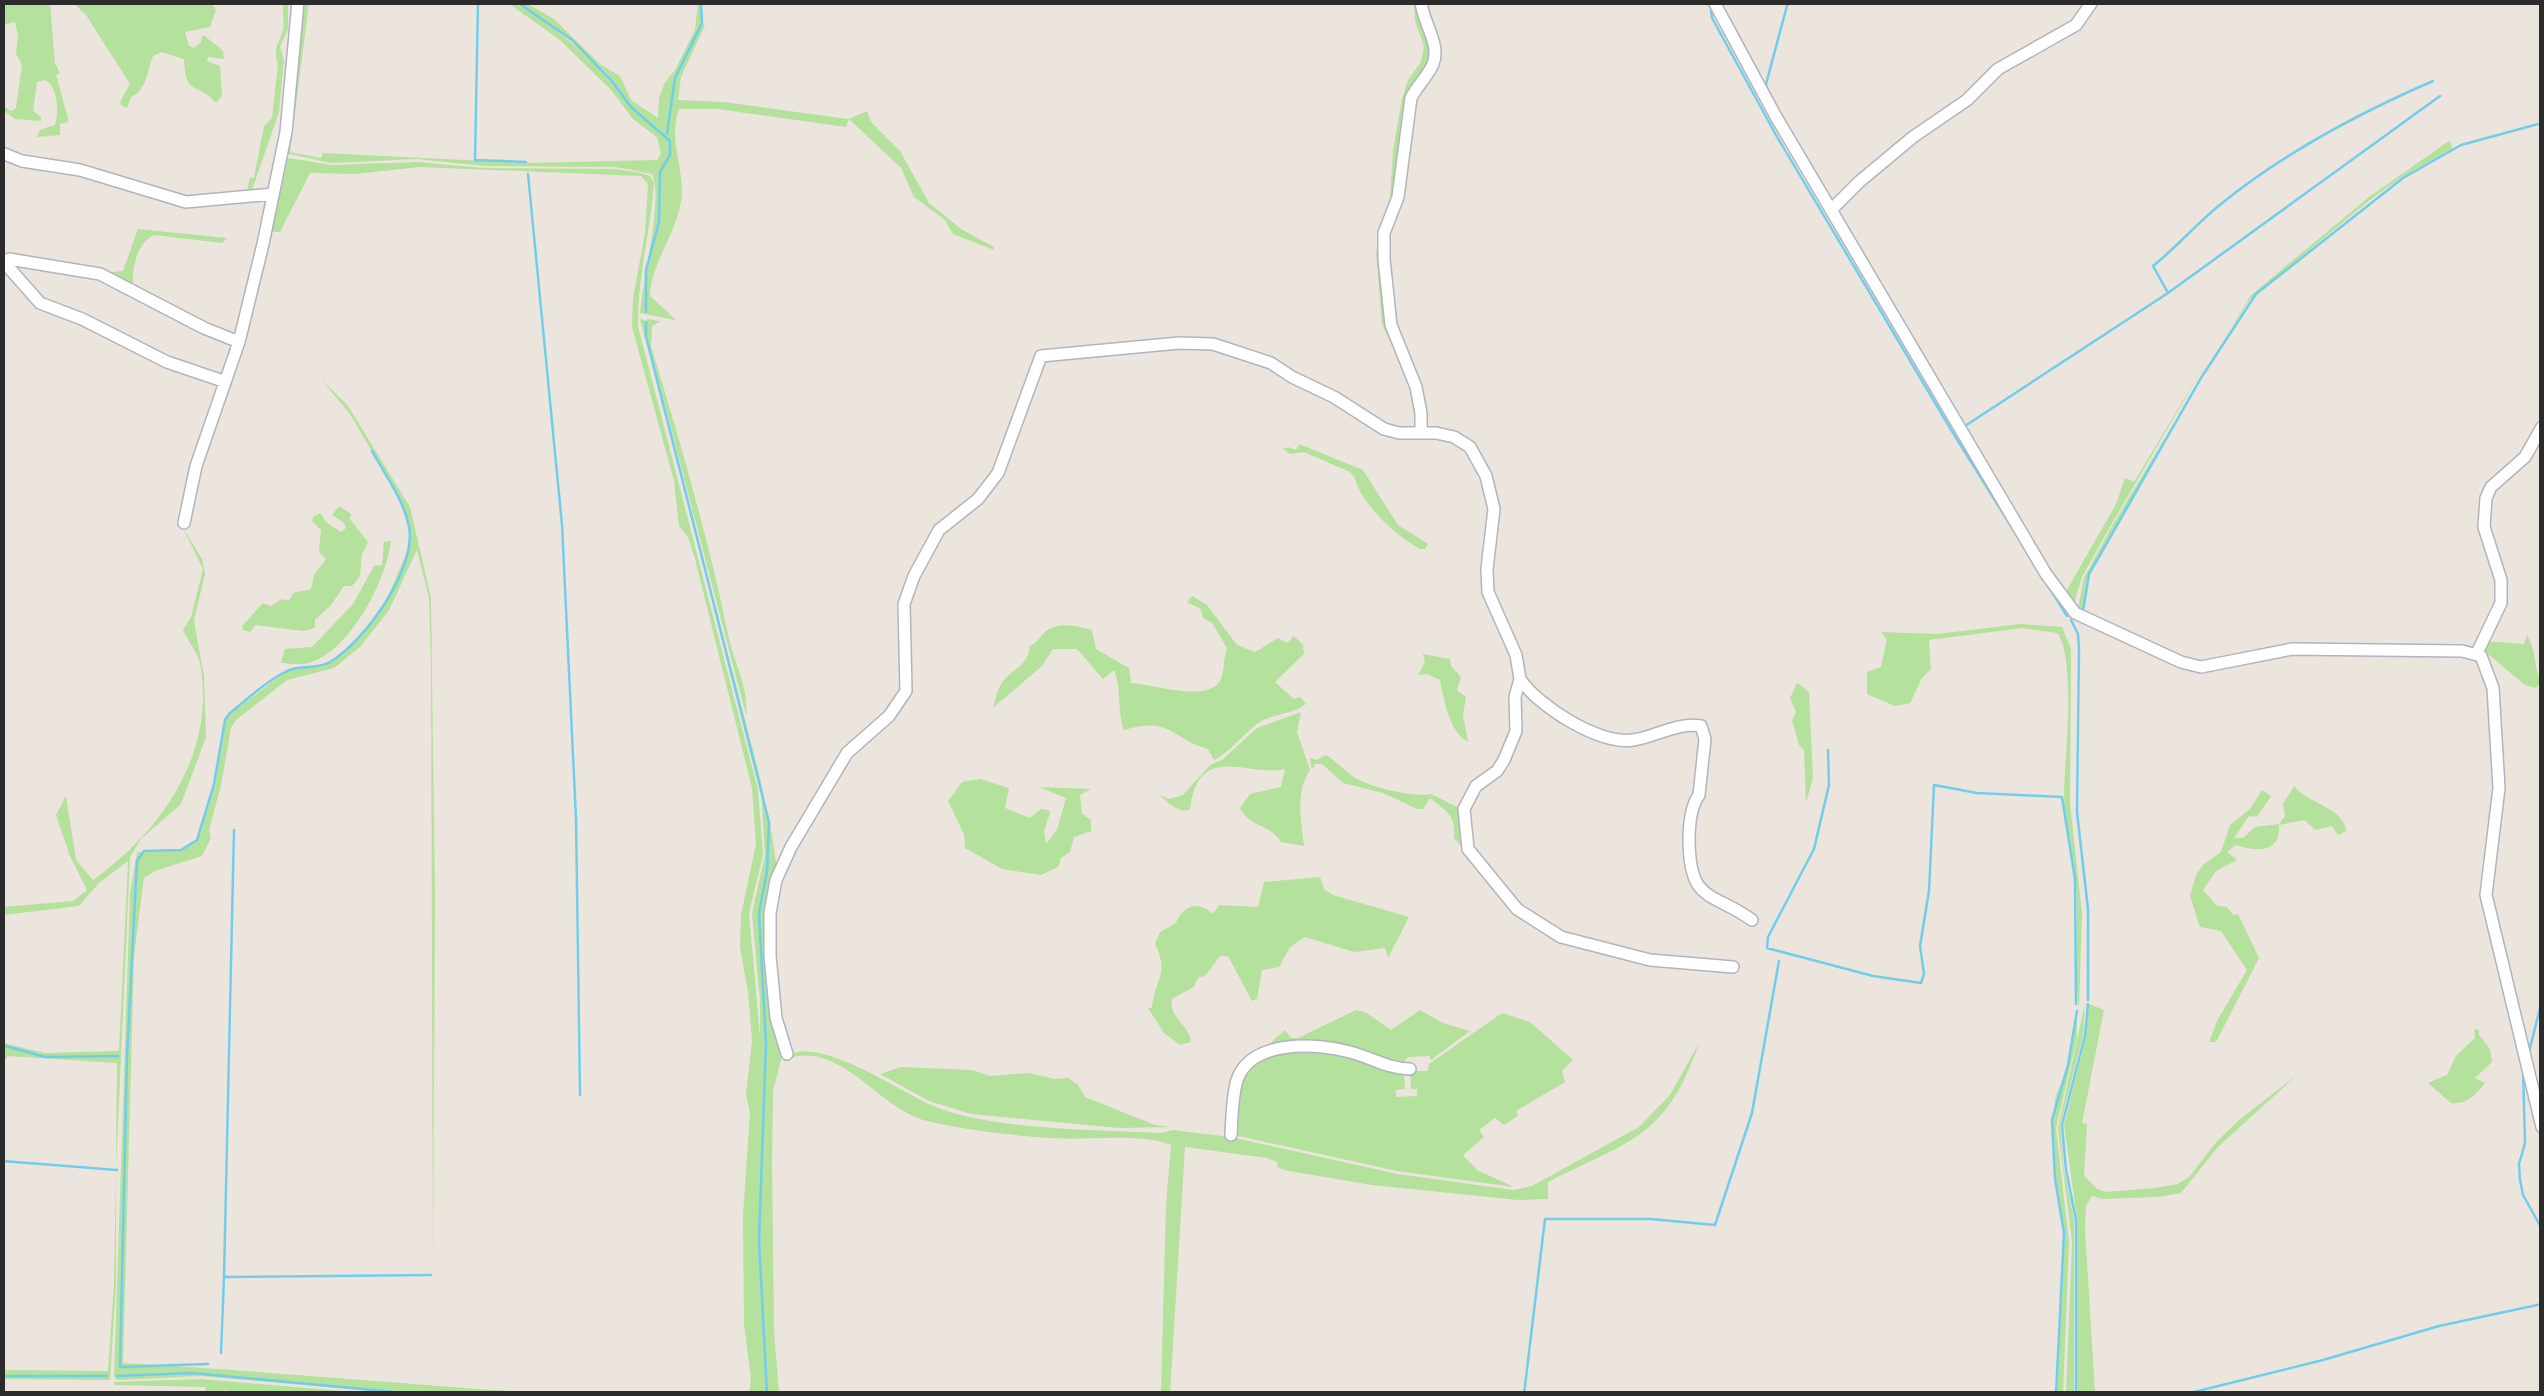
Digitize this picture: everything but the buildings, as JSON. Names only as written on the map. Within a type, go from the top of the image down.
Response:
[{"type":"street","points":[[184,523],[196,466],[239,342],[273,194],[286,132],[298,2]]},
{"type":"street","points":[[1420,2],[1422,20],[1436,51],[1432,68],[1411,98],[1398,196],[1384,233],[1384,259],[1391,325],[1416,387],[1421,433]]},
{"type":"street","points":[[1714,2],[1774,116],[2046,574],[2075,613],[2181,662],[2201,667],[2306,648],[2477,652],[2484,659],[2493,688],[2499,764],[2498,806],[2486,895],[2542,1127]]},
{"type":"street","points":[[1832,210],[1912,137],[1968,100],[1998,69],[2076,25],[2092,2]]},
{"type":"street","points":[[2,153],[22,161],[80,170],[186,202],[273,194]]},
{"type":"street","points":[[223,381],[167,362],[82,319],[40,303],[18,280],[9,260],[100,274],[239,342]]},
{"type":"street","points":[[787,1054],[776,1018],[770,956],[770,914],[776,880],[790,847],[847,753],[889,716],[906,691],[904,604],[914,576],[939,530],[978,499],[998,472],[1040,356],[1178,343],[1214,344],[1271,363],[1384,429],[1454,437],[1470,447],[1486,476],[1494,509],[1488,592],[1516,655],[1520,679],[1528,691],[1568,720],[1616,739],[1630,741],[1673,728],[1701,726],[1704,740],[1699,794],[1689,832],[1692,876],[1713,900],[1752,920]]},
{"type":"street","points":[[2477,652],[2501,603],[2500,580],[2484,527],[2486,498],[2491,487],[2525,458],[2542,427]]},
{"type":"street","points":[[1520,679],[1515,697],[1516,732],[1504,760],[1497,771],[1476,786],[1464,809],[1468,850],[1517,909],[1562,938],[1650,960],[1733,967]]},
{"type":"street","points":[[1231,1135],[1237,1081],[1245,1066],[1270,1052],[1302,1047],[1333,1049],[1348,1051],[1388,1068],[1410,1069]]},
{"type":"green space","points":[[3,2],[50,3],[55,63],[60,73],[56,75],[68,118],[68,122],[60,124],[60,135],[37,137],[40,130],[55,125],[56,120],[55,93],[45,80],[37,82],[33,111],[41,121],[15,119],[3,110],[3,106],[11,111],[16,108],[22,65],[16,54],[15,22],[3,25]]},
{"type":"green space","points":[[284,2],[288,3],[288,29],[280,47],[284,61],[279,112],[252,190],[247,190],[250,178],[254,178],[264,126],[272,118],[276,50],[283,29]]},
{"type":"green space","points":[[73,3],[211,3],[216,10],[210,27],[185,32],[189,46],[194,48],[205,36],[223,51],[224,59],[208,57],[207,61],[220,66],[222,96],[216,103],[193,87],[187,79],[184,59],[161,52],[153,56],[146,80],[127,108],[122,106],[120,102],[130,84],[86,15]]},
{"type":"green space","points":[[300,3],[309,3],[290,152],[321,158],[323,153],[525,163],[657,160],[661,154],[657,137],[633,119],[612,91],[560,40],[508,3],[515,3],[568,40],[628,101],[613,80],[573,40],[518,3],[526,3],[554,19],[601,65],[620,76],[631,100],[658,118],[659,98],[695,30],[701,3],[701,23],[705,25],[681,77],[678,100],[724,102],[848,119],[867,111],[871,122],[900,151],[929,203],[994,250],[953,234],[945,220],[914,197],[901,168],[849,119],[846,127],[717,109],[679,109],[675,139],[681,202],[650,296],[676,320],[640,313],[654,220],[652,174],[616,167],[484,166],[417,159],[331,163],[285,153]]},
{"type":"green space","points":[[1414,3],[1418,3],[1433,53],[1408,100],[1398,181],[1381,250],[1388,321],[1418,399],[1416,422],[1408,379],[1382,324],[1376,252],[1390,198],[1402,99],[1408,80],[1421,62],[1424,46],[1415,21]]},
{"type":"green space","points":[[2449,141],[2453,148],[2371,199],[2250,299],[2221,344],[2251,295],[2369,197]]},
{"type":"green space","points":[[285,160],[331,165],[417,162],[484,168],[616,169],[650,176],[654,182],[638,326],[758,790],[763,855],[749,913],[760,1037],[752,913],[765,855],[761,789],[640,319],[645,320],[645,336],[759,773],[769,822],[767,861],[770,822],[777,870],[770,896],[783,1052],[773,1091],[772,1162],[774,1330],[779,1393],[749,1393],[751,1379],[744,1324],[743,1215],[750,1113],[746,1094],[752,1041],[740,947],[741,915],[756,844],[752,788],[695,559],[688,537],[679,526],[674,481],[632,327],[648,184],[641,176],[419,167],[356,174],[310,173],[280,232],[268,232]]},
{"type":"green space","points":[[138,229],[227,238],[222,243],[154,235],[137,256],[133,285],[201,321],[103,273],[123,271]]},
{"type":"green space","points":[[647,319],[661,321],[652,326],[651,346],[743,684],[746,715],[647,336]]},
{"type":"green space","points":[[2210,356],[2082,577],[2074,603],[2064,595],[2116,504],[2125,478],[2134,482]]},
{"type":"green space","points":[[321,379],[348,406],[410,507],[431,598],[435,894],[433,1273],[431,667],[429,598],[417,550],[389,610],[361,646],[334,668],[287,680],[236,720],[209,830],[211,838],[202,856],[144,878],[134,956],[123,1363],[539,1393],[395,1393],[201,1376],[117,1380],[114,1377],[130,894],[137,852],[181,851],[197,841],[214,784],[225,721],[230,714],[285,672],[329,663],[358,639],[383,608],[409,547],[410,528],[398,496],[350,414]]},
{"type":"green space","points":[[2180,413],[2088,574],[2082,611],[2078,609],[2084,578]]},
{"type":"green space","points":[[1299,444],[1363,470],[1398,525],[1428,544],[1425,549],[1403,538],[1380,517],[1350,472],[1304,452],[1290,454],[1283,449],[1296,450]]},
{"type":"green space","points":[[339,506],[351,514],[350,519],[368,542],[362,554],[360,576],[352,586],[344,586],[315,620],[315,628],[303,631],[255,625],[250,632],[243,630],[242,626],[263,603],[271,606],[282,599],[289,601],[293,593],[311,589],[314,575],[326,559],[319,552],[321,530],[313,517],[320,513],[341,532],[346,528],[344,523],[332,515]]},
{"type":"green space","points":[[183,528],[202,559],[205,574],[194,621],[204,676],[206,737],[181,804],[141,839],[130,857],[116,1169],[117,1063],[8,1056],[3,1062],[3,1043],[45,1053],[119,1051],[128,861],[99,883],[79,906],[3,915],[3,907],[73,901],[87,890],[56,815],[66,796],[76,860],[93,880],[118,861],[161,814],[192,758],[203,697],[199,660],[183,630],[191,617],[203,569]]},
{"type":"green space","points":[[391,541],[373,595],[350,632],[320,658],[304,664],[281,663],[285,649],[312,647],[353,604],[374,566],[382,565],[384,542]]},
{"type":"green space","points":[[1192,596],[1207,605],[1237,645],[1255,652],[1278,638],[1287,643],[1294,636],[1303,645],[1304,654],[1275,682],[1306,704],[1260,722],[1214,760],[1208,749],[1161,727],[1124,730],[1114,670],[1103,679],[1077,649],[1053,649],[1042,666],[993,708],[1001,684],[1023,663],[1030,646],[1048,630],[1060,626],[1092,630],[1096,649],[1129,668],[1131,683],[1192,692],[1213,687],[1222,677],[1227,648],[1212,623],[1203,618],[1201,609],[1187,602]]},
{"type":"green space","points":[[2020,624],[2062,627],[2071,649],[2070,803],[2082,914],[2079,1007],[2076,884],[2064,793],[2067,666],[2058,633],[2022,628],[1929,640],[1931,669],[1910,703],[1895,706],[1867,694],[1867,672],[1881,667],[1887,639],[1881,632],[1938,634]]},
{"type":"green space","points":[[2527,635],[2541,683],[2536,688],[2525,685],[2483,650],[2485,641],[2524,644]]},
{"type":"green space","points":[[1423,654],[1450,659],[1461,677],[1457,690],[1466,697],[1463,715],[1468,742],[1452,723],[1440,680],[1418,675],[1425,662]]},
{"type":"green space","points":[[1797,683],[1809,692],[1813,778],[1806,803],[1804,750],[1792,720],[1796,712],[1790,698]]},
{"type":"green space","points":[[1301,712],[1297,732],[1310,770],[1301,797],[1304,846],[1281,842],[1240,808],[1250,794],[1281,787],[1285,769],[1214,769],[1203,775],[1190,810],[1186,811],[1177,809],[1160,795],[1169,799],[1183,795],[1210,765],[1222,760],[1257,728]]},
{"type":"green space","points":[[1326,755],[1366,783],[1402,793],[1431,794],[1461,809],[1465,851],[1454,838],[1449,815],[1430,798],[1423,809],[1417,809],[1383,793],[1343,783],[1322,764],[1315,764],[1312,770],[1310,758],[1316,760]]},
{"type":"green space","points":[[980,779],[1009,788],[1005,808],[1030,818],[1041,809],[1048,810],[1046,844],[1057,830],[1066,798],[1039,787],[1091,789],[1080,795],[1082,814],[1091,820],[1091,831],[1074,837],[1070,852],[1061,858],[1058,867],[1041,875],[1002,869],[965,848],[964,834],[948,801],[962,782]]},
{"type":"green space","points":[[2294,786],[2333,811],[2346,831],[2338,835],[2332,826],[2316,830],[2304,820],[2279,825],[2276,840],[2267,848],[2236,845],[2227,852],[2237,860],[2216,871],[2203,890],[2217,906],[2238,914],[2259,958],[2216,1042],[2209,1042],[2247,970],[2221,931],[2200,927],[2190,896],[2196,875],[2221,852],[2230,825],[2250,809],[2262,790],[2271,796],[2257,817],[2249,816],[2234,838],[2243,838],[2255,827],[2279,824],[2285,816],[2283,804]]},
{"type":"green space","points":[[1320,877],[1324,889],[1333,895],[1409,917],[1388,958],[1385,948],[1354,952],[1305,937],[1290,947],[1279,967],[1262,970],[1257,999],[1252,1001],[1228,956],[1220,956],[1194,987],[1172,999],[1173,1011],[1191,1042],[1180,1045],[1164,1033],[1148,1008],[1152,1008],[1161,970],[1155,944],[1160,932],[1192,907],[1202,907],[1213,914],[1219,905],[1258,907],[1264,882]]},
{"type":"green space","points":[[2085,1004],[2083,1036],[2060,1125],[2074,1220],[2074,1393],[2066,1394],[2072,1242],[2058,1128]]},
{"type":"green space","points":[[2089,1004],[2104,1010],[2082,1123],[2087,1124],[2084,1175],[2097,1189],[2106,1192],[2178,1184],[2189,1177],[2239,1120],[2297,1075],[2218,1147],[2181,1193],[2102,1199],[2092,1196],[2086,1206],[2085,1229],[2095,1393],[2077,1394],[2077,1219],[2064,1125],[2086,1037]]},
{"type":"green space","points":[[1356,1010],[1391,1030],[1420,1010],[1443,1023],[1470,1031],[1431,1060],[1429,1056],[1408,1057],[1402,1063],[1302,1045],[1252,1059],[1285,1030],[1291,1038],[1298,1038]]},
{"type":"green space","points":[[2077,1011],[2077,1038],[2056,1128],[2069,1242],[2063,1393],[2056,1393],[2065,1233],[2052,1120],[2056,1095],[2069,1065]]},
{"type":"green space","points":[[1502,1013],[1530,1022],[1573,1060],[1562,1071],[1565,1082],[1516,1111],[1518,1116],[1504,1125],[1495,1118],[1479,1130],[1484,1137],[1463,1155],[1477,1170],[1514,1187],[1397,1171],[1234,1135],[1241,1079],[1256,1060],[1296,1049],[1343,1055],[1404,1071],[1405,1089],[1396,1090],[1396,1097],[1417,1096],[1417,1089],[1411,1089],[1410,1071],[1428,1071],[1429,1064]]},
{"type":"green space","points":[[2474,1029],[2479,1030],[2490,1049],[2492,1062],[2475,1078],[2485,1083],[2478,1091],[2466,1101],[2451,1103],[2428,1083],[2447,1075],[2456,1056],[2475,1038]]},
{"type":"green space","points":[[1699,1043],[1673,1099],[1658,1118],[1623,1145],[1548,1182],[1548,1199],[1518,1200],[1372,1185],[1289,1171],[1278,1168],[1277,1162],[1267,1158],[1185,1147],[1170,1394],[1161,1393],[1171,1145],[1144,1139],[1018,1135],[927,1121],[909,1114],[858,1077],[823,1058],[784,1060],[797,1053],[834,1057],[931,1105],[982,1120],[1043,1127],[1161,1133],[1173,1130],[1231,1137],[1397,1174],[1514,1190],[1532,1186],[1639,1127],[1670,1095]]},
{"type":"green space","points":[[901,1067],[972,1070],[990,1076],[1029,1073],[1068,1078],[1085,1097],[1155,1125],[1172,1127],[1119,1128],[971,1114],[929,1101],[880,1074]]},
{"type":"green space","points":[[116,1170],[116,1284],[110,1380],[3,1379],[3,1370],[108,1371]]},
{"type":"green space","points":[[201,1379],[364,1393],[255,1394],[223,1390],[205,1394],[206,1387],[114,1385]]},
{"type":"waterway","points":[[478,2],[475,160],[526,162]]},
{"type":"waterway","points":[[517,2],[572,40],[631,107],[670,141],[670,155],[660,172],[659,222],[646,270],[646,312]]},
{"type":"waterway","points":[[667,134],[675,78],[702,23],[701,2]]},
{"type":"waterway","points":[[1768,93],[1766,84],[1788,2]]},
{"type":"waterway","points":[[1711,10],[1776,135],[2067,616]]},
{"type":"waterway","points":[[2168,293],[2153,266],[2221,204],[2323,135],[2433,81]]},
{"type":"waterway","points":[[1965,426],[2168,293],[2440,96]]},
{"type":"waterway","points":[[2083,611],[2089,574],[2201,378],[2256,294],[2403,178],[2461,145],[2542,123]]},
{"type":"waterway","points":[[528,174],[562,525],[576,818],[580,1095]]},
{"type":"waterway","points":[[646,322],[646,336],[769,822],[767,872],[759,913],[766,1043],[759,1240],[767,1394]]},
{"type":"waterway","points":[[208,1364],[120,1367],[127,1057],[137,861],[144,851],[181,850],[197,840],[229,714],[285,672],[330,662],[358,638],[385,603],[405,563],[409,527],[399,497],[372,451]]},
{"type":"waterway","points":[[2071,620],[2078,634],[2079,650],[2077,812],[2088,909],[2088,1000]]},
{"type":"waterway","points":[[1828,750],[1829,785],[1814,849],[1768,937],[1767,948],[1873,976],[1921,983],[1924,974],[1920,946],[1929,891],[1934,785],[1977,793],[2062,797],[2075,879],[2076,1004]]},
{"type":"waterway","points":[[224,1277],[234,830]]},
{"type":"waterway","points":[[1524,1394],[1545,1219],[1651,1219],[1715,1225],[1752,1113],[1779,961]]},
{"type":"waterway","points":[[2529,1052],[2542,1000]]},
{"type":"waterway","points":[[2076,1394],[2076,1220],[2062,1125],[2085,1036],[2088,1004]]},
{"type":"waterway","points":[[2056,1394],[2064,1233],[2055,1179],[2052,1120],[2068,1065],[2077,1011]]},
{"type":"waterway","points":[[2,1045],[45,1057],[118,1056]]},
{"type":"waterway","points":[[2523,1068],[2525,1143],[2519,1164],[2520,1180],[2523,1195],[2542,1229]]},
{"type":"waterway","points":[[2,1161],[117,1170]]},
{"type":"waterway","points":[[221,1353],[224,1277],[431,1275]]},
{"type":"waterway","points":[[2186,1394],[2439,1326],[2542,1304]]},
{"type":"waterway","points":[[117,1376],[192,1373],[415,1394]]},
{"type":"waterway","points":[[2,1376],[107,1376]]}]
